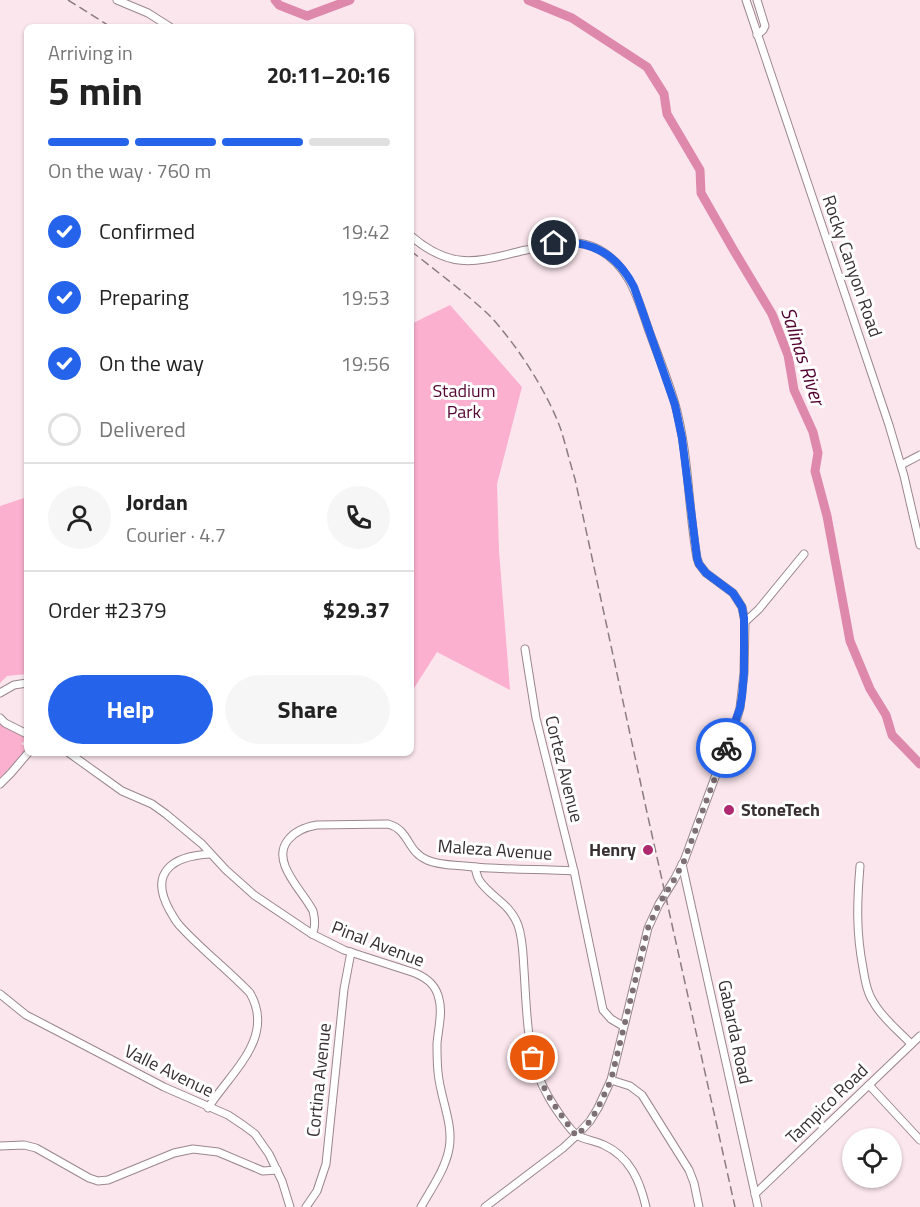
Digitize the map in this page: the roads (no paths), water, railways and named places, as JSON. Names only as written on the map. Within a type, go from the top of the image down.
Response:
[{"type":"street","points":[[117,0],[148,13],[165,24]]},
{"type":"street","name":"Rocky Canyon Road","points":[[746,0],[901,465],[920,545]]},
{"type":"street","points":[[757,0],[765,26],[757,34]]},
{"type":"street","points":[[414,238],[434,253],[467,262],[485,260],[554,243],[576,243],[598,249],[621,267],[634,287],[675,405],[682,438],[699,564],[706,573],[733,593],[742,607],[745,622],[744,673],[740,708],[682,864],[648,928],[611,1080],[598,1108],[577,1136],[485,1207]]},
{"type":"street","points":[[901,465],[920,454]]},
{"type":"street","points":[[745,622],[759,609],[804,555]]},
{"type":"street","name":"Cortez Avenue","points":[[525,649],[536,718],[574,871],[603,1010],[611,1019],[623,1026]]},
{"type":"street","points":[[0,693],[14,685],[24,683]]},
{"type":"street","points":[[0,718],[24,732]]},
{"type":"street","points":[[0,784],[25,756]]},
{"type":"street","name":"Pinal Avenue","points":[[73,756],[122,791],[158,808],[193,837],[254,895],[312,934],[351,952],[423,976],[432,984],[439,998],[438,1074],[450,1138],[449,1151],[441,1171],[421,1207]]},
{"type":"street","name":"Maleza Avenue","points":[[312,934],[315,929],[315,916],[285,868],[282,858],[285,843],[295,833],[307,827],[388,824],[402,830],[413,850],[436,863],[574,871]]},
{"type":"street","points":[[208,1108],[246,1059],[257,1030],[258,1019],[250,993],[179,925],[163,896],[163,875],[171,865],[196,855],[210,854]]},
{"type":"street","name":"Gabarda Road","points":[[682,864],[758,1207]]},
{"type":"street","points":[[860,866],[857,924],[866,986],[873,1003],[911,1044]]},
{"type":"street","points":[[475,867],[480,882],[506,905],[519,928],[529,1034],[537,1074],[548,1097],[577,1136],[615,1152],[634,1171],[640,1182],[646,1207]]},
{"type":"street","name":"Cortina Avenue","points":[[306,1207],[318,1191],[326,1164],[344,989],[351,952]]},
{"type":"street","name":"Valle Avenue","points":[[0,994],[26,1015],[164,1087],[235,1119],[255,1134],[265,1147],[277,1170],[290,1207]]},
{"type":"street","name":"Tampico Road","points":[[755,1194],[920,1036]]},
{"type":"street","points":[[611,1080],[630,1086],[642,1095],[689,1170],[699,1207]]},
{"type":"street","points":[[868,1085],[920,1140]]},
{"type":"street","points":[[0,1146],[24,1145],[36,1148],[98,1181],[111,1179],[174,1153],[193,1149],[218,1152],[263,1171],[277,1170]]},
{"type":"waterway","name":"Salinas River","points":[[275,0],[279,5],[307,16],[350,0]]},
{"type":"waterway","name":"Salinas River","points":[[528,0],[572,18],[647,67],[664,94],[667,114],[700,170],[701,193],[772,314],[788,355],[794,390],[813,432],[818,453],[815,471],[827,516],[850,641],[870,689],[886,715],[892,735],[920,764]]},
{"type":"railway","points":[[68,0],[106,24]]},
{"type":"railway","points":[[414,253],[471,299],[500,328],[540,385],[561,430],[575,479],[735,1207]]},
{"type":"place","name":"StoneTech","points":[[729,810]]},
{"type":"place","name":"Henry","points":[[648,850]]},
{"type":"park label","name":"Stadium Park","points":[[464,401]]}]
